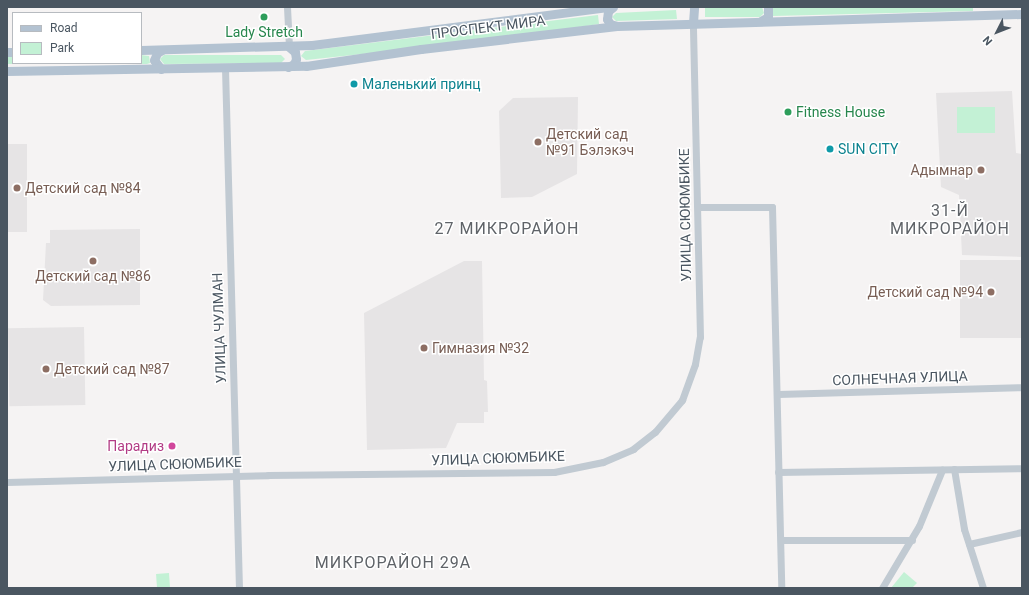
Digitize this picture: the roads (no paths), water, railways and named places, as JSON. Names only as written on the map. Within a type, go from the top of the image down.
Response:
[{"type":"main road","name":"ПРОСПЕКТ МИРА","points":[[142,50],[289,46],[608,7]]},
{"type":"main road","points":[[613,7],[608,11],[607,19],[610,24],[617,26]]},
{"type":"main road","points":[[693,23],[694,7]]},
{"type":"main road","points":[[759,21],[768,17],[768,7]]},
{"type":"main road","points":[[979,7],[982,13],[990,15]]},
{"type":"main road","name":"ПРОСПЕКТ МИРА","points":[[7,71],[288,67],[617,26],[1022,14]]},
{"type":"main road","points":[[288,67],[293,65],[296,59],[289,46]]},
{"type":"main road","points":[[161,69],[154,60],[157,53],[162,50]]},
{"type":"street","points":[[287,7],[289,46]]},
{"type":"street","name":"УЛИЦА СЮЮМБИКЕ","points":[[7,482],[236,476],[554,472],[603,462],[626,453],[655,432],[676,408],[695,364],[700,337],[693,23]]},
{"type":"street","name":"УЛИЦА ЧУЛМАН","points":[[225,68],[239,588]]},
{"type":"street","points":[[698,207],[772,207],[778,373],[778,472],[782,588]]},
{"type":"street","name":"СОЛНЕЧНАЯ УЛИЦА","points":[[778,394],[1022,387]]},
{"type":"street","points":[[778,472],[1022,468]]},
{"type":"street","points":[[954,469],[969,544],[983,588]]},
{"type":"street","points":[[882,588],[912,540],[942,470]]},
{"type":"street","points":[[969,544],[1022,532]]},
{"type":"street","points":[[781,540],[912,540]]},
{"type":"place","name":"Lady Stretch","points":[[264,17]]},
{"type":"place","name":"Маленький принц","points":[[354,84]]},
{"type":"place","name":"Fitness House","points":[[788,112]]},
{"type":"place","name":"Детский сад №91 Бэлэкэч","points":[[538,142]]},
{"type":"place","name":"SUN CITY","points":[[830,149]]},
{"type":"place","name":"Адымнар","points":[[981,170]]},
{"type":"place","name":"Детский сад №84","points":[[17,188]]},
{"type":"place","name":"Детский сад №86","points":[[93,261]]},
{"type":"place","name":"Детский сад №94","points":[[991,292]]},
{"type":"place","name":"Гимназия №32","points":[[424,348]]},
{"type":"place","name":"Детский сад №87","points":[[46,369]]},
{"type":"place","name":"Парадиз","points":[[172,446]]},
{"type":"district","name":"31-Й МИКРОРАЙОН","points":[[950,220]]},
{"type":"district","name":"27 МИКРОРАЙОН","points":[[507,229]]},
{"type":"district","name":"МИКРОРАЙОН 29А","points":[[393,563]]}]
